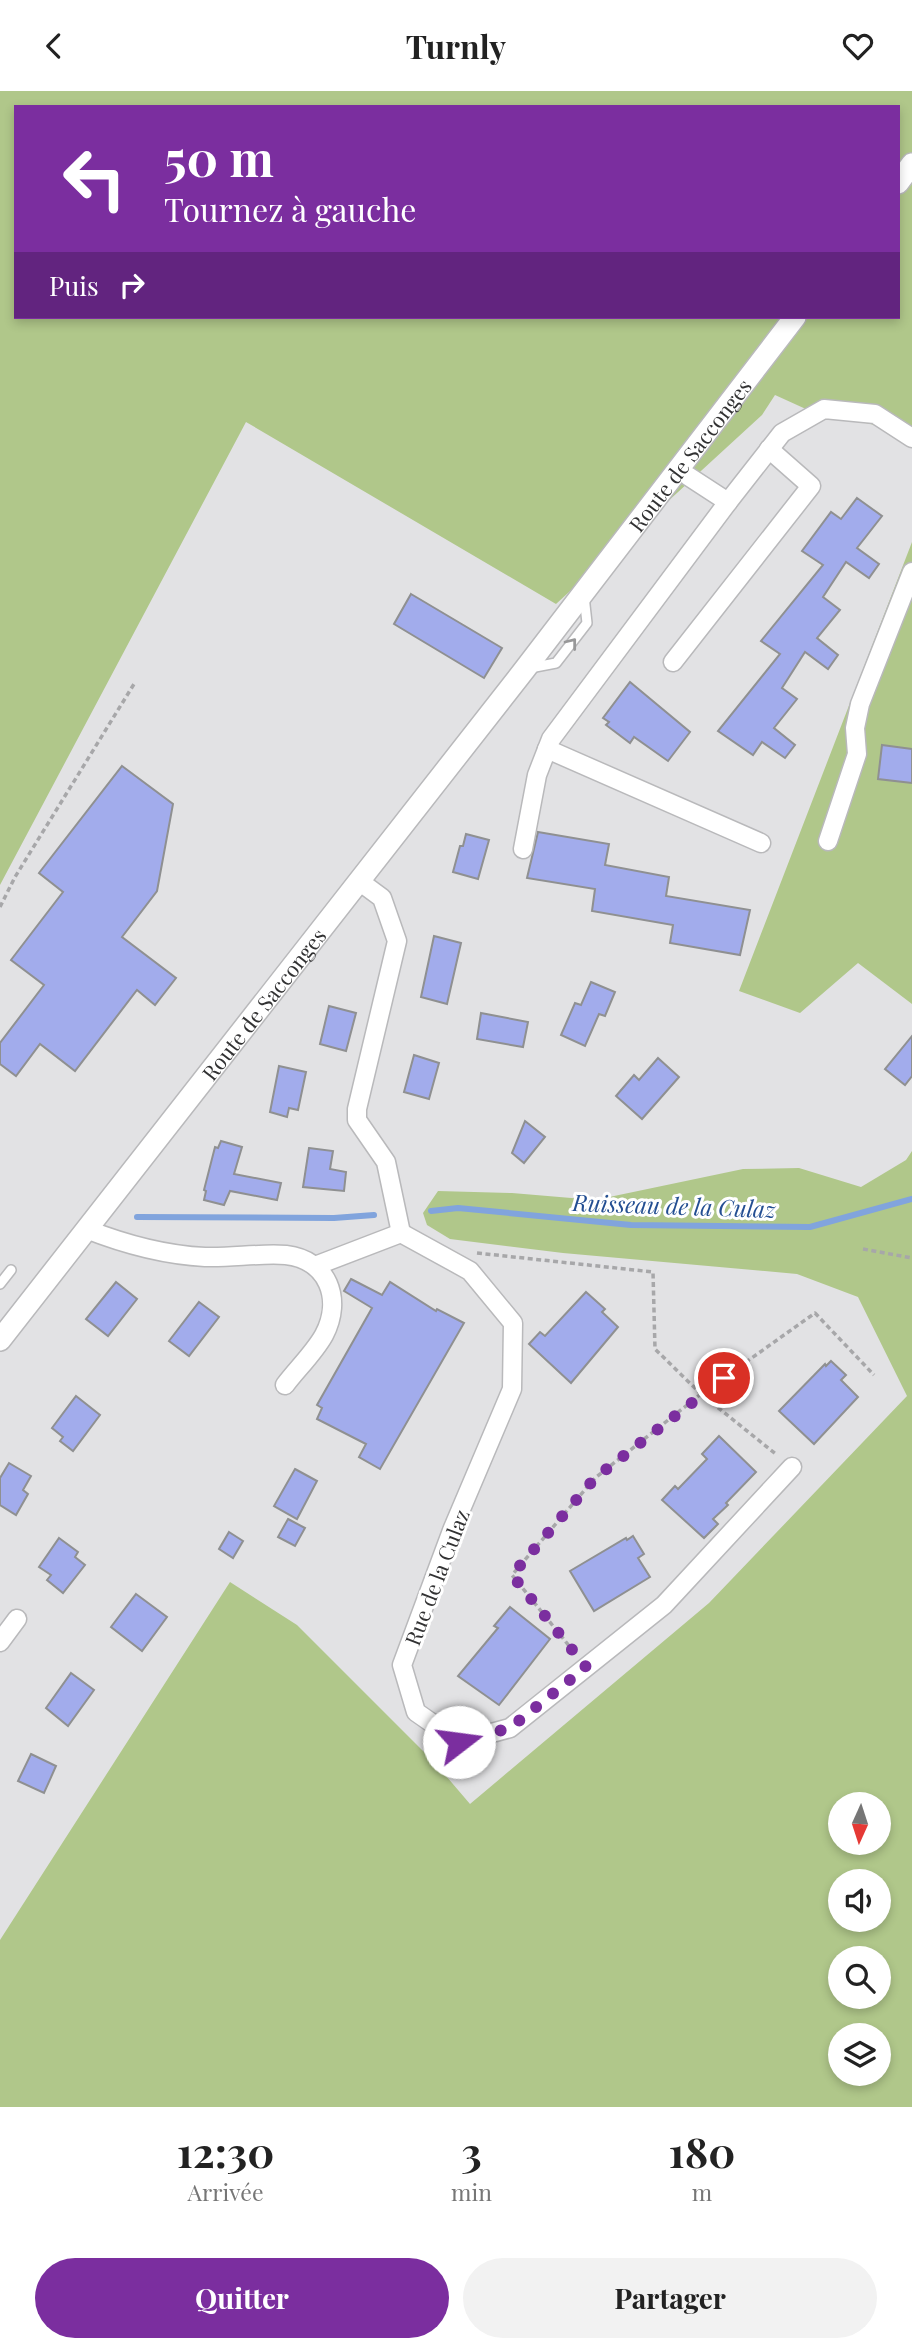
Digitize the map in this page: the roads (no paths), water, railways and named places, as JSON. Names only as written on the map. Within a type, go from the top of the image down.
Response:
[{"type":"street","points":[[900,180],[912,165]]},
{"type":"street","name":"Route de Sacconges","points":[[0,1340],[525,669],[793,319]]},
{"type":"street","points":[[523,849],[537,775],[551,739],[782,433],[824,409],[875,414],[908,430]]},
{"type":"street","points":[[673,662],[811,485],[769,449]]},
{"type":"street","points":[[688,476],[729,502]]},
{"type":"street","points":[[828,841],[857,754],[855,728],[860,704],[912,572]]},
{"type":"street","points":[[547,749],[761,843]]},
{"type":"street","points":[[315,1266],[401,1233],[386,1162],[357,1120],[357,1109],[397,941],[382,898],[359,880]]},
{"type":"street","points":[[86,1229],[134,1245],[177,1254],[207,1257],[289,1255],[315,1266],[325,1276],[331,1291],[330,1319],[324,1336],[285,1385]]},
{"type":"street","name":"Rue de la Culaz","points":[[401,1233],[470,1271],[513,1323],[512,1389],[453,1528],[402,1665],[416,1712],[459,1742],[510,1728],[664,1605],[792,1467]]},
{"type":"street","points":[[0,1642],[18,1619]]},
{"type":"lane","points":[[0,1285],[11,1270]]},
{"type":"waterway","name":"Ruisseau de la Culaz","points":[[431,1211],[458,1208],[631,1225],[810,1227],[912,1199]]},
{"type":"waterway","name":"Ruisseau de la Culaz","points":[[137,1217],[334,1218],[374,1215]]}]
